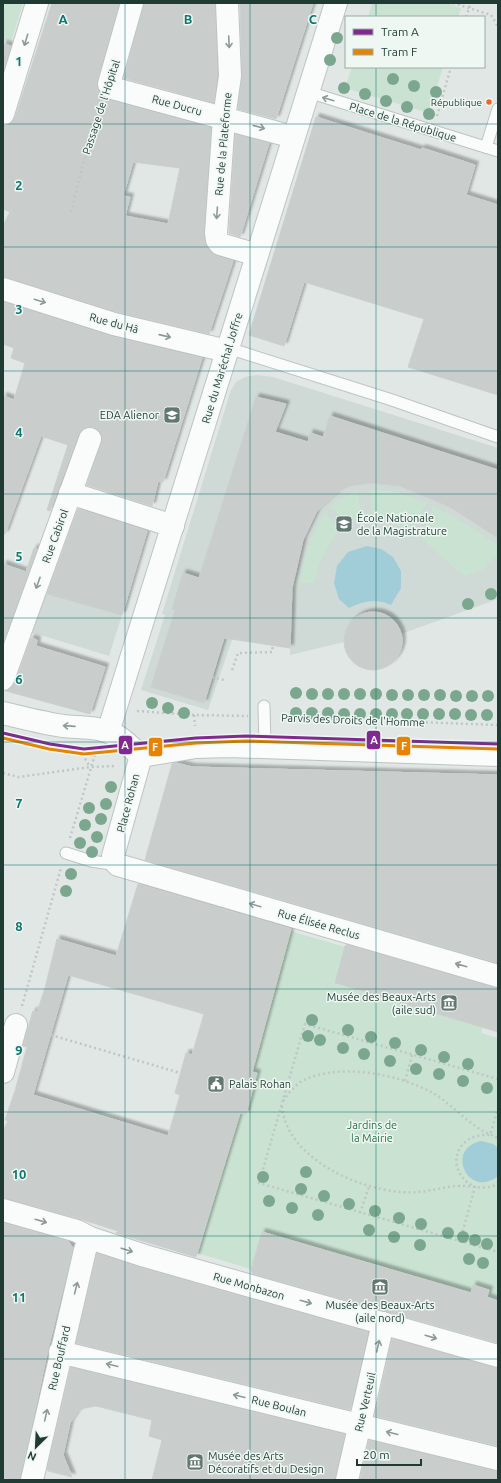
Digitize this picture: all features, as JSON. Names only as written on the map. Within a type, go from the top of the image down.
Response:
[{"type":"street","points":[[3,114],[38,3]]},
{"type":"street","name":"Passage de l'Hôpital","points":[[109,84],[132,3]]},
{"type":"street","name":"Rue de la Plateforme","points":[[227,3],[230,76],[224,118],[216,233],[217,240],[220,244],[257,255]]},
{"type":"street","name":"Rue du Maréchal Joffre","points":[[108,732],[336,3]]},
{"type":"street","name":"Rue Ducru","points":[[109,84],[112,88],[293,137]]},
{"type":"street","name":"Rue du Hâ","points":[[3,289],[114,324],[227,350]]},
{"type":"street","name":"Rue Cabirol","points":[[3,679],[90,439]]},
{"type":"street","points":[[70,493],[173,526]]},
{"type":"street","points":[[3,713],[25,719],[64,726],[91,728],[108,732],[122,739],[141,756],[196,747],[265,746],[498,755]]},
{"type":"street","name":"Place Rohan","points":[[118,865],[114,862],[113,856],[141,756]]},
{"type":"street","name":"Rue Élisée Reclus","points":[[118,865],[498,976]]},
{"type":"street","points":[[3,1072],[16,1025]]},
{"type":"street","name":"Rue Monbazon","points":[[3,1210],[77,1231],[90,1238],[145,1256],[498,1356]]},
{"type":"street","name":"Rue Bouffard","points":[[35,1479],[60,1352],[85,1250],[90,1238]]},
{"type":"street","name":"Rue Verteuil","points":[[347,1480],[383,1323]]},
{"type":"street","name":"Rue Boulan","points":[[60,1352],[498,1459]]},
{"type":"lane","name":"Place de la République","points":[[308,92],[498,151]]},
{"type":"lane","points":[[486,147],[498,109]]},
{"type":"lane","points":[[227,350],[392,400],[498,437]]},
{"type":"lane","points":[[264,712],[265,746]]},
{"type":"lane","points":[[66,853],[91,861],[118,865]]},
{"type":"path","points":[[453,3],[491,15],[498,26]]},
{"type":"path","points":[[466,16],[471,3]]},
{"type":"path","points":[[436,114],[451,68]]},
{"type":"path","name":"Passage de l'Hôpital","points":[[71,212],[103,96],[109,84]]},
{"type":"path","points":[[232,670],[238,653],[272,652],[273,645]]},
{"type":"path","points":[[212,677],[224,680]]},
{"type":"path","name":"Parvis des Droits de l'Homme","points":[[116,704],[135,710],[194,715],[264,712],[498,725]]},
{"type":"path","points":[[194,715],[196,747]]},
{"type":"path","points":[[3,772],[19,777],[90,767]]},
{"type":"path","points":[[16,1025],[46,923]]},
{"type":"path","points":[[498,1079],[305,1024],[259,1183],[498,1252]]},
{"type":"path","points":[[51,1035],[180,1073]]},
{"type":"path","points":[[405,1081],[412,1055]]},
{"type":"path","points":[[498,1138],[472,1124],[447,1102],[432,1093],[405,1081],[371,1073],[328,1074],[302,1081],[289,1093],[282,1103],[283,1114],[288,1131],[305,1150],[333,1171],[369,1187],[416,1193],[429,1192],[454,1186],[484,1189],[498,1184]]},
{"type":"path","points":[[490,1135],[498,1108]]},
{"type":"path","points":[[475,1187],[462,1178],[457,1170],[457,1154],[465,1141],[472,1137],[490,1135]]},
{"type":"path","points":[[360,1213],[369,1187]]},
{"type":"path","points":[[460,1241],[475,1187]]},
{"type":"shaded area","name":"École Nationale de la Magistrature","points":[[257,375],[273,377],[498,448],[498,599],[401,634],[397,625],[388,617],[376,613],[367,613],[351,622],[346,631],[344,642],[290,655],[290,648],[233,637],[208,710],[141,690],[165,615],[162,614],[231,390],[236,382],[245,377]]},
{"type":"shaded area","points":[[45,593],[122,615],[109,656],[31,632]]},
{"type":"green space","points":[[3,3],[23,3],[11,42],[3,39]]},
{"type":"green space","points":[[372,3],[446,3],[461,8],[458,16],[368,16]]},
{"type":"green space","points":[[352,68],[443,68],[429,113],[345,88]]},
{"type":"green space","points":[[370,489],[395,492],[427,503],[411,532],[397,525],[372,519]]},
{"type":"green space","points":[[357,491],[363,519],[349,525],[330,507],[337,500]]},
{"type":"green space","points":[[433,506],[467,524],[498,546],[498,556],[487,564],[488,567],[465,577],[421,539]]},
{"type":"green space","points":[[325,512],[341,530],[321,561],[315,583],[300,583],[308,546]]},
{"type":"green space","name":"Jardins de la Mairie","points":[[290,931],[345,947],[335,984],[483,1027],[481,1033],[498,1038],[498,1301],[487,1297],[489,1290],[473,1285],[471,1293],[264,1232],[251,1269],[197,1253],[240,1113],[246,1114],[257,1074],[252,1072]]},
{"type":"water","points":[[367,546],[381,549],[393,557],[401,571],[401,588],[391,605],[370,601],[349,608],[339,599],[334,583],[337,566],[348,552]]},
{"type":"water","points":[[481,1141],[493,1144],[498,1148],[498,1176],[487,1182],[478,1182],[470,1178],[462,1162],[464,1153],[470,1146]]},
{"type":"building","points":[[52,3],[119,3],[97,81],[97,87],[102,96],[109,100],[211,128],[204,232],[205,242],[210,252],[216,256],[233,261],[209,334],[117,312],[3,277],[3,226],[10,212],[3,209],[3,126],[11,123],[15,118]],"holes":[[[133,162],[180,168],[168,224],[125,216],[130,197],[123,196]]]},
{"type":"building","points":[[144,3],[215,3],[217,75],[214,103],[124,78]]},
{"type":"building","points":[[240,3],[313,3],[276,119],[238,109],[242,76]]},
{"type":"building","points":[[3,44],[11,46],[3,71]]},
{"type":"building","points":[[316,117],[421,150],[422,148],[475,165],[466,195],[498,205],[498,395],[408,367],[424,319],[304,282],[284,346],[249,335]]},
{"type":"building","points":[[235,134],[269,143],[240,237],[229,233]]},
{"type":"building","points":[[3,302],[110,336],[202,358],[163,482],[158,481],[152,506],[87,485],[102,437],[99,431],[94,427],[87,427],[78,435],[50,511],[47,510],[68,445],[41,436],[5,534],[3,534],[3,396],[14,400],[25,363],[11,358],[14,348],[3,344]]},
{"type":"building","points":[[256,397],[286,404],[275,432],[308,442],[310,433],[323,437],[330,416],[498,470],[498,538],[450,507],[400,486],[370,483],[350,486],[339,491],[317,511],[303,540],[292,588],[290,648],[224,638],[204,703],[151,687],[175,610],[172,609],[183,573],[199,578]]},
{"type":"building","points":[[78,509],[147,531],[122,615],[47,594]]},
{"type":"building","points":[[34,548],[37,549],[3,642],[3,564],[26,572]]},
{"type":"building","points":[[373,612],[389,617],[397,625],[402,641],[397,657],[389,665],[373,670],[357,665],[349,657],[344,641],[349,625],[357,617]]},
{"type":"building","points":[[31,638],[37,640],[36,646],[105,667],[90,714],[6,691],[15,683]]},
{"type":"building","points":[[176,763],[192,767],[498,775],[498,963],[145,860],[172,764]]},
{"type":"building","name":"Palais Rohan","points":[[138,884],[291,929],[252,1072],[257,1073],[246,1114],[240,1113],[196,1257],[116,1233],[118,1231],[80,1219],[3,1198],[3,1131],[8,1121],[5,1120],[15,1091],[27,1047],[23,1046],[33,1011],[37,1012],[45,988],[57,939],[116,956]],"holes":[[[68,975],[204,1014],[192,1055],[186,1053],[175,1093],[180,1095],[168,1136],[33,1095]]]},
{"type":"building","name":"Musée des Beaux-Arts (aile sud)","points":[[348,945],[498,988],[498,1032],[335,983],[345,946]]},
{"type":"building","points":[[3,1223],[68,1241],[73,1248],[48,1349],[20,1480],[3,1480]]},
{"type":"building","name":"Musée des Beaux-Arts (aile nord)","points":[[262,1232],[471,1293],[473,1285],[489,1290],[487,1297],[498,1301],[498,1343],[253,1274],[251,1270]]},
{"type":"building","points":[[97,1253],[142,1268],[368,1332],[350,1410],[76,1343]]},
{"type":"building","points":[[392,1339],[498,1368],[498,1446],[375,1416]]},
{"type":"building","points":[[71,1367],[345,1434],[335,1480],[152,1480],[162,1440],[149,1436],[152,1420],[96,1406],[78,1411],[70,1423],[63,1455],[72,1477],[48,1471],[47,1469]]},
{"type":"building","points":[[369,1440],[498,1471],[498,1480],[360,1480]]},
{"type":"tram line","name":"A","points":[[3,733],[50,744],[84,749],[196,738],[246,736],[498,744]]},
{"type":"tram line","name":"F","points":[[3,738],[49,749],[84,754],[196,743],[246,741],[498,749]]},
{"type":"place","name":"République","points":[[489,102]]},
{"type":"place","name":"EDA Alienor","points":[[172,415]]},
{"type":"place","name":"École Nationale de la Magistrature","points":[[344,524]]},
{"type":"place","name":"Musée des Beaux-Arts (aile sud)","points":[[449,1003]]},
{"type":"place","name":"Palais Rohan","points":[[216,1084]]},
{"type":"place","name":"Musée des Beaux-Arts (aile nord)","points":[[380,1287]]},
{"type":"place","name":"Musée des Arts Décoratifs et du Design","points":[[195,1462]]}]
